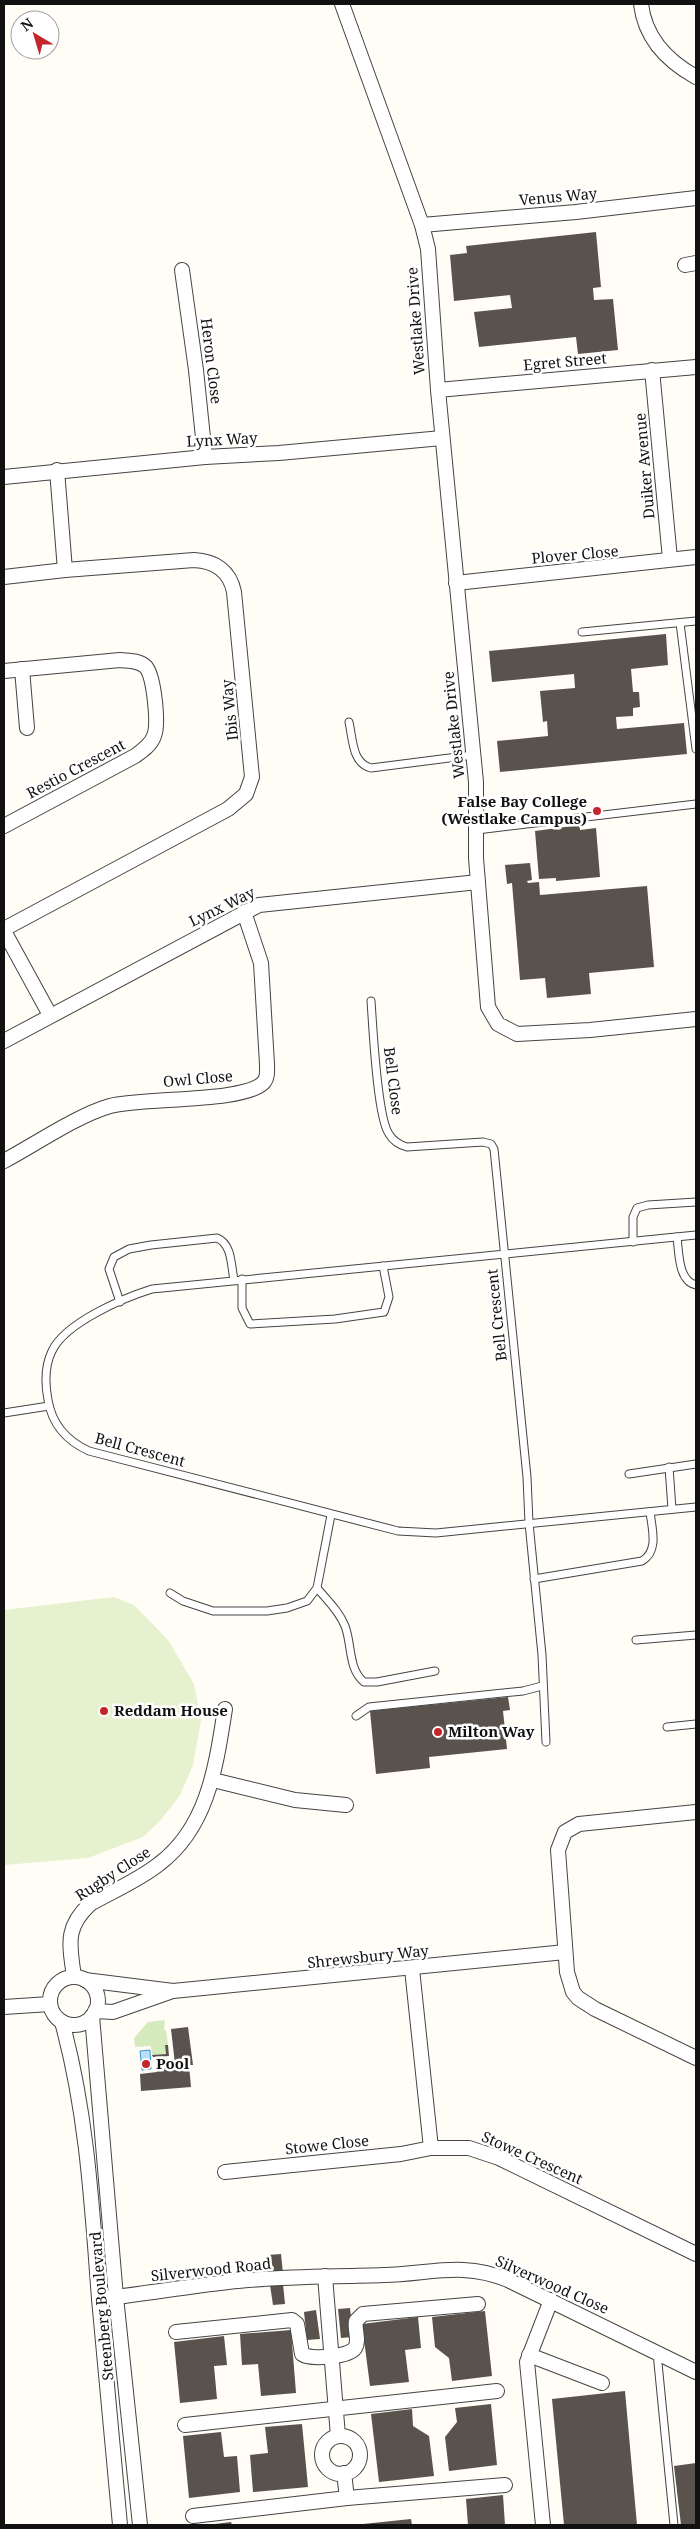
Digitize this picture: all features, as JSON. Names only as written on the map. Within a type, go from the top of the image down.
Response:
[{"type":"street","name":"Westlake Drive","points":[[342,4],[422,225],[428,249],[442,438],[473,755],[478,830],[478,882],[488,1007],[498,1024],[517,1034],[535,1035],[696,1020]]},
{"type":"street","points":[[641,4],[643,20],[658,48],[696,78]]},
{"type":"street","name":"Venus Way","points":[[422,225],[576,212],[696,198]]},
{"type":"street","name":"Heron Close","points":[[182,270],[196,370],[205,457]]},
{"type":"street","name":"Egret Street","points":[[438,390],[696,367]]},
{"type":"street","name":"Duiker Avenue","points":[[652,370],[670,559]]},
{"type":"street","name":"Lynx Way","points":[[4,477],[57,470],[205,457],[279,454],[442,438]]},
{"type":"street","points":[[57,470],[65,570]]},
{"type":"street","name":"Plover Close","points":[[456,583],[632,566],[670,559],[696,557]]},
{"type":"street","name":"Ibis Way","points":[[4,577],[65,570],[206,561],[216,565],[228,576],[234,592],[251,753],[251,783],[246,794],[228,809],[4,930]]},
{"type":"street","name":"Restio Crescent","points":[[4,671],[120,660],[138,662],[146,667],[152,680],[154,736],[146,748],[135,756],[4,826]]},
{"type":"street","points":[[22,670],[27,728]]},
{"type":"street","name":"Lynx Way","points":[[4,1040],[259,905],[478,882]]},
{"type":"street","name":"Owl Close","points":[[4,1161],[108,1106],[146,1100],[237,1093],[262,1084],[266,1080],[267,1064],[261,963],[244,912]]},
{"type":"street","points":[[4,930],[50,1015]]},
{"type":"street","name":"Rugby Close","points":[[79,1979],[70,1941],[76,1919],[90,1904],[149,1871],[167,1858],[193,1825],[207,1798],[225,1710]]},
{"type":"street","points":[[212,1780],[295,1800],[346,1805]]},
{"type":"street","points":[[696,1812],[587,1822],[573,1826],[565,1832],[558,1850],[565,1952],[570,1984],[578,1998],[595,2009],[696,2058]]},
{"type":"street","name":"Shrewsbury Way","points":[[173,1991],[412,1969],[565,1952]]},
{"type":"street","points":[[412,1969],[431,2148]]},
{"type":"street","points":[[66,1978],[173,1991],[113,2012],[94,2014],[79,2024],[62,2022],[56,2017],[50,2004],[54,1988],[66,1978]]},
{"type":"street","points":[[79,1979],[96,1992],[98,2000],[94,2014]]},
{"type":"street","points":[[4,2007],[50,2004]]},
{"type":"street","name":"Steenberg Boulevard","points":[[94,2014],[116,2297],[140,2525]]},
{"type":"street","name":"Steenberg Boulevard","points":[[62,2022],[78,2086],[95,2226],[99,2299],[120,2525]]},
{"type":"street","points":[[82,2124],[102,2121]]},
{"type":"street","name":"Stowe Crescent","points":[[431,2148],[452,2147],[480,2150],[696,2254]]},
{"type":"street","name":"Stowe Close","points":[[225,2172],[401,2154],[431,2148]]},
{"type":"street","name":"Silverwood Close","points":[[325,2276],[387,2275],[449,2268],[489,2272],[551,2300],[696,2372]]},
{"type":"street","points":[[325,2276],[338,2436]]},
{"type":"street","name":"Silverwood Road","points":[[99,2299],[230,2282],[325,2276]]},
{"type":"street","points":[[543,2525],[528,2372],[529,2355],[551,2300]]},
{"type":"street","points":[[176,2332],[292,2320],[297,2324],[302,2354],[309,2358],[331,2356],[347,2354],[353,2350],[357,2342],[356,2321],[363,2314],[478,2304]]},
{"type":"street","points":[[529,2355],[602,2383]]},
{"type":"street","points":[[185,2425],[497,2391]]},
{"type":"street","points":[[338,2436],[351,2438],[359,2447],[360,2453],[357,2466],[344,2473],[333,2472],[328,2468],[322,2457],[325,2445],[338,2436]]},
{"type":"street","points":[[344,2473],[347,2498]]},
{"type":"street","points":[[193,2516],[347,2498],[505,2484]]},
{"type":"lane","points":[[582,632],[696,622]]},
{"type":"lane","points":[[680,623],[696,749]]},
{"type":"lane","points":[[349,722],[356,757],[363,766],[371,768],[473,755]]},
{"type":"lane","points":[[478,830],[696,804]]},
{"type":"lane","name":"Bell Close","points":[[371,1001],[382,1110],[389,1134],[397,1142],[414,1148],[473,1142]]},
{"type":"lane","name":"Bell Crescent","points":[[473,1142],[487,1142],[494,1149],[527,1477],[529,1523],[542,1655],[546,1742]]},
{"type":"lane","points":[[633,1242],[633,1216],[638,1208],[648,1205],[696,1202]]},
{"type":"lane","name":"Bell Crescent","points":[[696,1235],[160,1288],[120,1302],[80,1322],[52,1351],[46,1380],[49,1406],[55,1422],[66,1436],[89,1451],[398,1531],[422,1534],[696,1507]]},
{"type":"lane","points":[[677,1237],[682,1270],[686,1280],[696,1285]]},
{"type":"lane","points":[[120,1302],[110,1274],[110,1263],[118,1253],[136,1248],[217,1238],[226,1243],[238,1280],[242,1308],[250,1324],[335,1319],[384,1312],[389,1297],[383,1266]]},
{"type":"lane","points":[[4,1413],[49,1406]]},
{"type":"lane","points":[[629,1474],[696,1464]]},
{"type":"lane","points":[[669,1467],[672,1509]]},
{"type":"lane","points":[[534,1579],[642,1561],[648,1557],[653,1547],[650,1512]]},
{"type":"lane","points":[[170,1592],[196,1606],[213,1611],[267,1611],[298,1605],[307,1600],[317,1588],[331,1514]]},
{"type":"lane","points":[[317,1588],[342,1619],[347,1632],[355,1672],[364,1682],[377,1682],[435,1671]]},
{"type":"lane","points":[[636,1640],[696,1635]]},
{"type":"lane","points":[[356,1716],[369,1707],[523,1691],[542,1686]]},
{"type":"lane","points":[[668,1727],[696,1724]]},
{"type":"lane","points":[[657,2353],[674,2525]]},
{"type":"green space","name":"Reddam House","points":[[114,1597],[134,1605],[168,1640],[194,1684],[201,1720],[193,1765],[180,1795],[160,1821],[143,1837],[88,1858],[4,1865],[4,1610]]},
{"type":"green space","points":[[165,2020],[164,2030],[166,2030],[168,2045],[165,2046],[166,2054],[152,2055],[151,2046],[135,2047],[134,2038],[148,2022]]},
{"type":"water","name":"Pool","points":[[150,2050],[151,2069],[142,2070],[140,2051]]},
{"type":"building","points":[[596,232],[601,287],[593,288],[594,300],[613,299],[618,350],[578,354],[576,337],[479,347],[474,312],[512,308],[510,295],[454,301],[450,255],[467,253],[466,246]]},
{"type":"building","points":[[666,634],[668,665],[631,669],[633,692],[639,692],[640,707],[633,708],[633,716],[616,717],[617,729],[684,723],[687,754],[500,772],[497,741],[548,736],[547,721],[543,722],[540,691],[575,688],[574,674],[492,682],[489,651]]},
{"type":"building","points":[[580,825],[580,830],[596,828],[600,877],[556,881],[556,878],[539,879],[535,831]]},
{"type":"building","points":[[530,863],[532,880],[527,881],[528,883],[539,882],[540,895],[647,886],[654,967],[589,973],[591,994],[547,998],[545,978],[520,980],[512,883],[507,884],[505,865]]},
{"type":"building","name":"Milton Way","points":[[508,1697],[510,1710],[503,1711],[507,1749],[429,1757],[430,1768],[376,1774],[370,1711]]},
{"type":"building","points":[[188,2027],[193,2065],[189,2065],[191,2087],[141,2091],[140,2074],[157,2072],[157,2067],[175,2064],[171,2029]]},
{"type":"building","points":[[165,2045],[168,2045],[169,2056],[153,2057],[152,2055],[166,2054]]},
{"type":"building","points":[[281,2254],[283,2273],[271,2275],[268,2255]]},
{"type":"building","points":[[283,2284],[285,2304],[273,2305],[270,2285]]},
{"type":"building","points":[[350,2308],[353,2337],[341,2338],[338,2309]]},
{"type":"building","points":[[316,2310],[320,2339],[307,2340],[304,2312]]},
{"type":"building","points":[[485,2311],[492,2376],[452,2381],[449,2358],[435,2347],[432,2317]]},
{"type":"building","points":[[418,2317],[421,2348],[405,2350],[409,2382],[370,2386],[362,2324]]},
{"type":"building","points":[[291,2330],[296,2393],[261,2396],[258,2364],[242,2365],[240,2334]]},
{"type":"building","points":[[224,2336],[227,2365],[214,2366],[217,2399],[180,2403],[174,2342]]},
{"type":"building","points":[[625,2391],[637,2525],[564,2525],[552,2399]]},
{"type":"building","points":[[491,2404],[497,2465],[449,2471],[445,2437],[457,2422],[455,2408]]},
{"type":"building","points":[[412,2409],[413,2426],[429,2436],[434,2476],[379,2482],[371,2414]]},
{"type":"building","points":[[302,2424],[308,2487],[253,2492],[250,2455],[268,2453],[265,2427]]},
{"type":"building","points":[[221,2432],[224,2457],[237,2456],[240,2492],[189,2498],[183,2436]]},
{"type":"building","points":[[696,2463],[696,2525],[681,2525],[674,2466]]},
{"type":"building","points":[[503,2495],[505,2525],[468,2525],[466,2499]]},
{"type":"building","points":[[411,2519],[412,2525],[363,2525],[363,2524]]},
{"type":"building","points":[[231,2522],[232,2525],[215,2525],[215,2524]]},
{"type":"place","name":"False Bay College (Westlake Campus)","points":[[597,811]]},
{"type":"place","name":"Reddam House","points":[[104,1711]]},
{"type":"place","name":"Milton Way","points":[[438,1732]]},
{"type":"place","name":"Pool","points":[[146,2064]]}]
